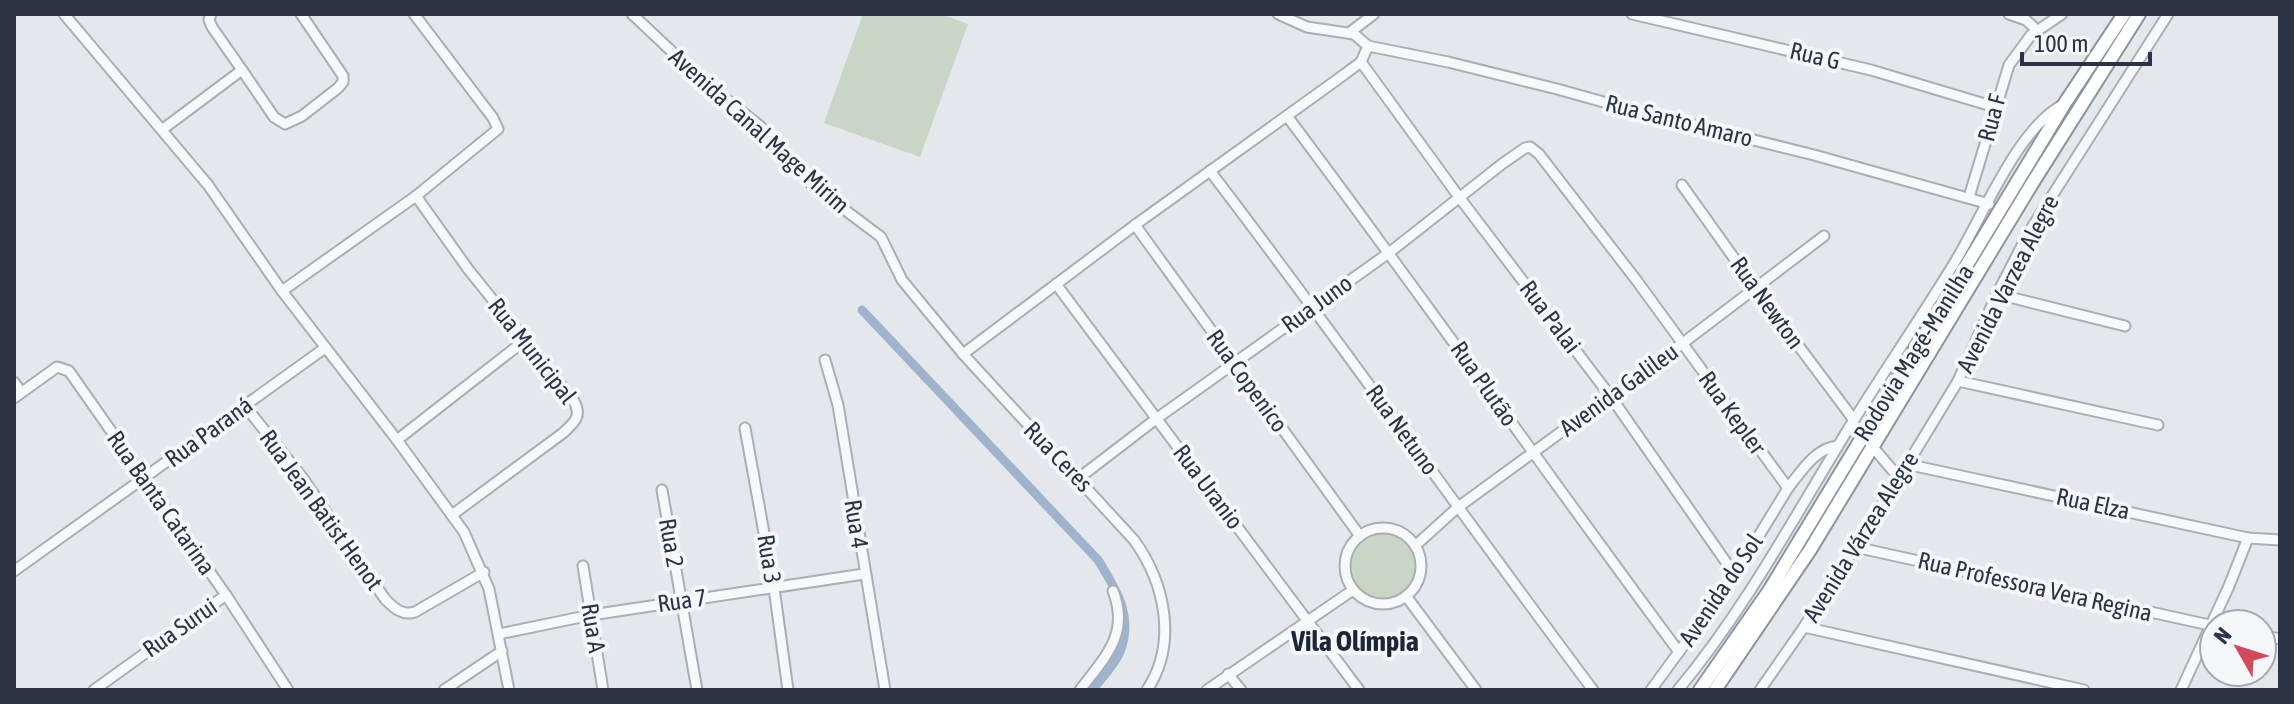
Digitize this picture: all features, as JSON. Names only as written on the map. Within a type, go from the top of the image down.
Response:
[{"type":"highway","name":"Rodovia Magé-Manilha","points":[[1700,690],[1799,544],[2065,103],[2124,14]]},
{"type":"highway","name":"Rodovia Magé-Manilha","points":[[1715,690],[1780,598],[2047,159],[2139,14]]},
{"type":"street","points":[[64,14],[208,185],[282,291],[464,532],[484,572],[509,690]]},
{"type":"street","points":[[211,14],[209,20],[212,27],[274,117],[285,124],[338,88],[344,80],[301,14]]},
{"type":"street","points":[[282,291],[416,196],[499,127],[414,14]]},
{"type":"street","name":"Avenida Canal Mage Mirim","points":[[632,14],[701,79],[761,127],[813,186],[877,233],[886,247]]},
{"type":"street","points":[[963,354],[1361,62],[1368,46],[1358,36],[1307,27],[1278,14]]},
{"type":"street","points":[[1349,33],[1374,14]]},
{"type":"street","name":"Rua G","points":[[1632,14],[1845,63],[1995,107]]},
{"type":"street","points":[[2009,14],[2026,20],[2038,31]]},
{"type":"street","name":"Rua F","points":[[1969,197],[2009,65],[2025,41],[2062,14]]},
{"type":"street","name":"Avenida Varzea Alegre","points":[[2158,425],[1958,381],[2029,232],[2168,14]]},
{"type":"street","name":"Rua Santo Amaro","points":[[1368,46],[1557,89],[1989,204]]},
{"type":"street","name":"Rua Palai","points":[[1361,62],[1611,397],[1735,575]]},
{"type":"street","points":[[163,129],[242,70]]},
{"type":"street","points":[[1678,690],[1732,620],[1854,420],[1956,262],[2033,129],[2049,112],[2065,103]]},
{"type":"street","name":"Rua Plutão","points":[[1287,116],[1390,252],[1679,652]]},
{"type":"street","name":"Rua Juno","points":[[1079,478],[1156,419],[1390,252],[1525,148],[1535,150],[1549,168]]},
{"type":"street","name":"Rua Kepler","points":[[1549,168],[1683,343],[1788,488]]},
{"type":"street","name":"Rua Netuno","points":[[1210,171],[1313,306],[1457,508],[1593,690]]},
{"type":"street","name":"Rua Newton","points":[[1682,185],[1854,420]]},
{"type":"street","name":"Rua Municipal","points":[[416,196],[524,341],[574,401],[579,412],[578,418],[526,461],[452,515]]},
{"type":"street","name":"Rua Copenico","points":[[1135,225],[1360,536]]},
{"type":"street","name":"Avenida Galileu","points":[[1415,546],[1457,508],[1611,397],[1824,236]]},
{"type":"street","name":"Rua Ceres","points":[[886,247],[902,280],[963,354],[1134,540],[1154,572],[1163,605],[1165,635],[1158,669],[1147,690]]},
{"type":"street","name":"Rua Uranio","points":[[1056,284],[1359,690]]},
{"type":"street","points":[[1997,294],[2125,326]]},
{"type":"street","points":[[397,440],[524,341]]},
{"type":"street","name":"Rua Paraná","points":[[14,571],[325,348]]},
{"type":"street","name":"Rua 4","points":[[825,360],[838,405],[885,690]]},
{"type":"street","name":"Rua Banta Catarina","points":[[18,395],[57,367],[69,371],[226,595],[288,690]]},
{"type":"street","name":"Avenida Várzea Alegre","points":[[1760,690],[1804,627],[1958,381]]},
{"type":"street","points":[[14,382],[18,395]]},
{"type":"street","name":"Rua Jean Batist Henot","points":[[245,406],[302,477],[385,599],[396,610],[415,612],[484,572]]},
{"type":"street","name":"Rua 3","points":[[745,428],[774,588],[788,690]]},
{"type":"street","points":[[1788,488],[1819,453],[1838,446]]},
{"type":"street","points":[[1872,446],[1899,478]]},
{"type":"street","name":"Rua Elza","points":[[1906,464],[2248,538],[2280,540]]},
{"type":"street","name":"Avenida do Sol","points":[[1651,690],[1735,575],[1788,488]]},
{"type":"street","name":"Rua 2","points":[[662,490],[697,690]]},
{"type":"street","points":[[1386,528],[1403,533],[1415,546],[1420,572],[1413,589],[1393,603],[1378,604],[1364,600],[1346,578],[1348,554],[1360,536],[1369,530],[1386,528]]},
{"type":"street","points":[[2220,608],[2248,538]]},
{"type":"street","name":"Rua Professora Vera Regina","points":[[1855,547],[2198,623]]},
{"type":"street","name":"Rua A","points":[[583,566],[603,690]]},
{"type":"street","name":"Rua 7","points":[[499,634],[591,615],[864,574]]},
{"type":"street","points":[[1207,690],[1353,590]]},
{"type":"street","points":[[1080,690],[1118,633],[1120,614],[1113,591]]},
{"type":"street","name":"Rua Surui","points":[[94,690],[226,595]]},
{"type":"street","points":[[1406,596],[1476,690]]},
{"type":"street","points":[[1804,627],[2084,690]]},
{"type":"street","points":[[444,690],[502,651]]},
{"type":"street","points":[[2181,690],[2198,656]]},
{"type":"street","points":[[1228,674],[1241,690]]},
{"type":"green space","points":[[863,14],[940,14],[968,24],[920,157],[824,123]]},
{"type":"green space","points":[[1377,534],[1389,534],[1406,543],[1413,554],[1413,578],[1406,589],[1389,598],[1377,598],[1365,593],[1356,584],[1351,572],[1351,560],[1356,548],[1365,539]]},
{"type":"waterway","points":[[862,310],[1105,571],[1121,604],[1125,628],[1119,654],[1092,690]]},
{"type":"district","name":"Vila Olímpia","points":[[1355,641]]}]
